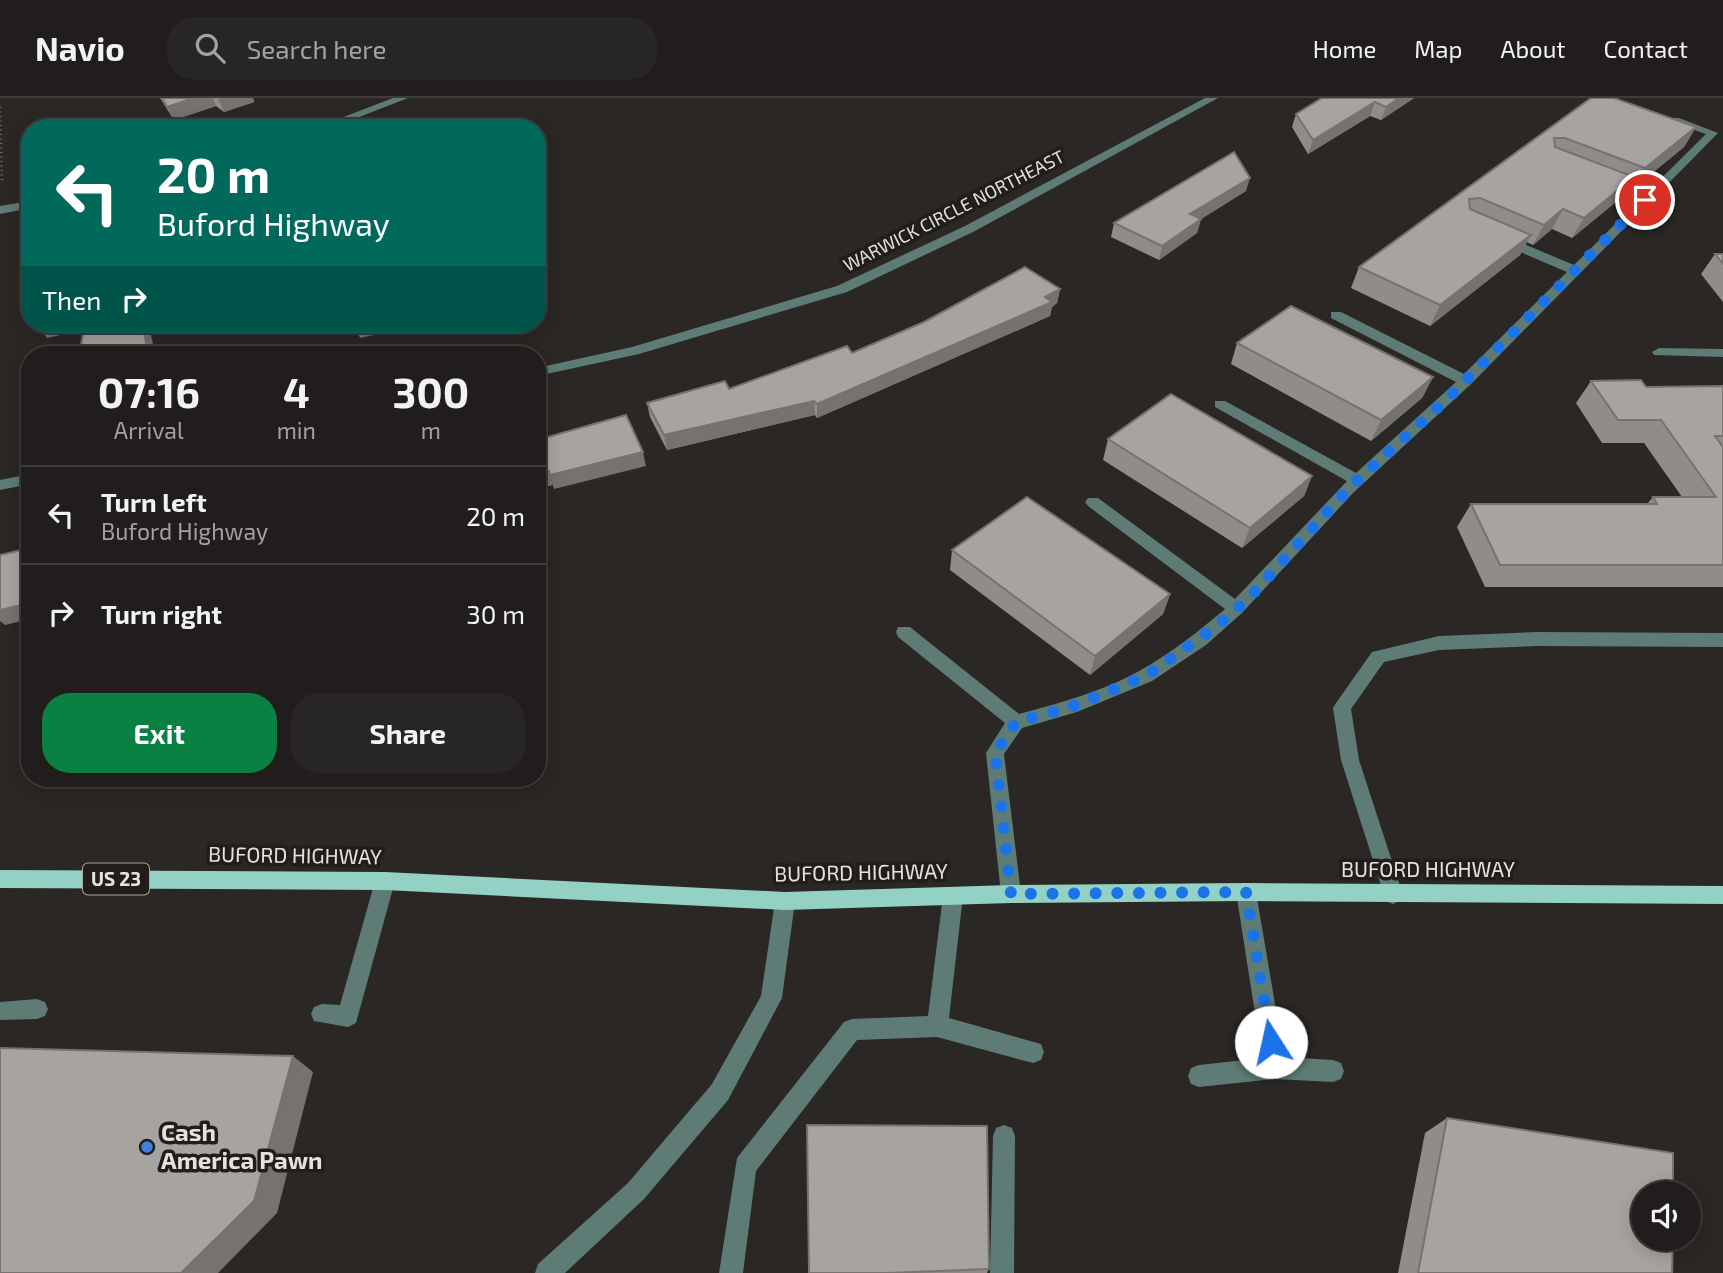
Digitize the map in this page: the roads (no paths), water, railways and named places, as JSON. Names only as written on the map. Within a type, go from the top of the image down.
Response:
[{"type":"main road","name":"BUFORD HIGHWAY","points":[[0,879],[384,881],[785,901],[1011,894],[1246,892],[1723,895]]},
{"type":"street","points":[[345,119],[403,98]]},
{"type":"street","name":"WARWICK CIRCLE NORTHEAST","points":[[546,370],[635,351],[842,289],[969,229],[1213,98]]},
{"type":"street","points":[[1011,894],[995,753],[1016,722],[1071,707],[1146,676],[1200,640],[1236,609],[1356,480],[1466,381],[1574,270],[1639,197],[1713,133],[1664,116]]},
{"type":"street","points":[[0,210],[21,206]]},
{"type":"street","points":[[1490,234],[1574,270]]},
{"type":"street","points":[[1336,315],[1466,381]]},
{"type":"street","points":[[1659,352],[1723,353]]},
{"type":"street","points":[[1220,404],[1356,480]]},
{"type":"street","points":[[0,485],[21,481]]},
{"type":"street","points":[[1093,502],[1236,609]]},
{"type":"street","points":[[904,632],[1016,722]]},
{"type":"street","points":[[1393,895],[1350,760],[1342,708],[1378,657],[1438,643],[1537,639],[1723,640]]},
{"type":"street","points":[[323,1014],[348,1016],[384,881]]},
{"type":"street","points":[[1246,892],[1275,1068]]},
{"type":"street","points":[[937,1026],[953,896]]},
{"type":"street","points":[[547,1273],[636,1191],[720,1092],[771,998],[785,901]]},
{"type":"street","points":[[3,1011],[37,1009]]},
{"type":"street","points":[[731,1273],[745,1166],[852,1030],[937,1026],[1033,1052]]},
{"type":"street","points":[[1199,1076],[1275,1068],[1332,1071]]},
{"type":"street","points":[[1002,1273],[1004,1136]]},
{"type":"place","name":"Cash America Pawn","points":[[147,1147]]}]
